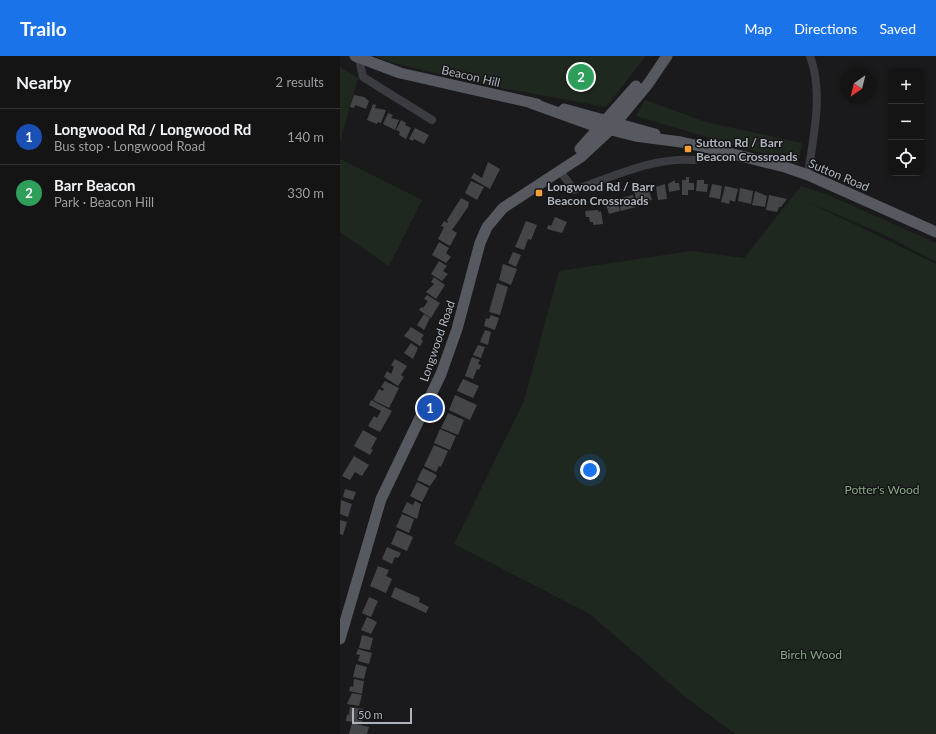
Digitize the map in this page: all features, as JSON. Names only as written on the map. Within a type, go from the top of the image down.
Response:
[{"type":"main road","name":"Beacon Hill","points":[[357,57],[400,73],[531,103],[608,125]]},
{"type":"main road","name":"Longwood Road","points":[[340,639],[381,499],[441,374],[457,329],[480,243],[487,227],[503,208],[581,157],[608,125],[648,84],[664,59]]},
{"type":"main road","name":"Sutton Road","points":[[608,125],[778,166],[808,175],[936,232]]},
{"type":"street","points":[[808,175],[817,113],[817,87],[810,56]]},
{"type":"street","name":"Beacon Hill","points":[[357,57],[363,77],[432,120]]},
{"type":"street","points":[[560,171],[574,190],[656,162],[677,159],[694,160]]},
{"type":"green space","points":[[375,56],[646,56],[606,107],[495,87],[389,62]]},
{"type":"green space","points":[[340,67],[358,78],[340,142]]},
{"type":"green space","points":[[645,100],[706,122],[802,143],[798,164],[636,116]]},
{"type":"green space","points":[[340,159],[422,200],[389,266],[340,232]]},
{"type":"green space","points":[[801,186],[826,194],[936,243],[936,262],[887,236],[806,201],[936,264],[936,734],[735,734],[683,695],[590,614],[454,544],[524,401],[559,271],[691,251],[744,258]]},
{"type":"building","points":[[354,95],[364,97],[369,101],[366,109],[355,105],[354,108],[350,107]]},
{"type":"building","points":[[373,104],[376,105],[375,108],[386,110],[381,123],[378,122],[377,124],[367,120]]},
{"type":"building","points":[[388,113],[393,115],[391,118],[399,120],[395,130],[383,124]]},
{"type":"building","points":[[401,120],[406,123],[405,125],[411,128],[406,139],[399,135],[400,132],[396,130]]},
{"type":"building","points":[[415,128],[429,135],[424,144],[414,139],[413,141],[409,139]]},
{"type":"building","points":[[488,162],[500,169],[490,189],[471,178],[474,173],[482,178]]},
{"type":"building","points":[[686,177],[689,177],[689,183],[694,183],[694,190],[688,190],[688,195],[682,195],[682,180],[686,180]]},
{"type":"building","points":[[675,180],[675,183],[679,183],[680,190],[669,192],[668,184]]},
{"type":"building","points":[[697,180],[704,180],[704,184],[708,184],[707,192],[696,191]]},
{"type":"building","points":[[471,181],[484,187],[477,200],[465,193]]},
{"type":"building","points":[[665,184],[667,199],[658,200],[656,187]]},
{"type":"building","points":[[712,184],[722,186],[720,199],[709,197]]},
{"type":"building","points":[[725,186],[738,189],[735,202],[730,200],[729,204],[721,202]]},
{"type":"building","points":[[648,188],[652,200],[637,203],[634,191]]},
{"type":"building","points":[[740,188],[753,191],[751,204],[738,201]]},
{"type":"building","points":[[755,191],[767,196],[765,207],[752,205]]},
{"type":"building","points":[[633,195],[636,207],[621,211],[618,199]]},
{"type":"building","points":[[769,195],[787,199],[781,207],[779,207],[777,212],[766,210]]},
{"type":"building","points":[[461,198],[469,202],[468,207],[452,230],[457,233],[450,246],[438,239],[444,227],[441,226],[444,221],[448,223],[447,220]]},
{"type":"building","points":[[618,202],[620,211],[609,214],[606,205]]},
{"type":"building","points":[[598,210],[598,212],[601,211],[603,224],[593,225],[593,222],[590,222],[589,217],[586,217],[585,211]]},
{"type":"building","points":[[555,217],[567,222],[562,233],[547,229],[548,225],[551,226]]},
{"type":"building","points":[[526,221],[537,225],[531,240],[528,239],[524,250],[515,247]]},
{"type":"building","points":[[439,242],[449,248],[446,253],[451,257],[446,263],[432,255]]},
{"type":"building","points":[[513,252],[521,255],[516,267],[508,263]]},
{"type":"building","points":[[439,261],[447,266],[443,271],[448,274],[442,281],[431,274]]},
{"type":"building","points":[[503,264],[517,269],[511,285],[499,280]]},
{"type":"building","points":[[434,277],[445,285],[436,299],[426,292],[434,284],[431,282]]},
{"type":"building","points":[[497,283],[508,287],[500,315],[489,312]]},
{"type":"building","points":[[427,295],[440,303],[431,318],[419,310],[421,307],[423,308],[428,301],[424,299]]},
{"type":"building","points":[[424,314],[430,318],[424,330],[417,325]]},
{"type":"building","points":[[491,315],[499,318],[495,330],[484,326],[486,318],[489,319]]},
{"type":"building","points":[[411,327],[424,335],[421,339],[423,341],[420,346],[404,336]]},
{"type":"building","points":[[485,330],[491,332],[488,345],[480,342]]},
{"type":"building","points":[[411,343],[418,348],[413,359],[404,353]]},
{"type":"building","points":[[478,345],[485,347],[481,358],[473,355]]},
{"type":"building","points":[[472,357],[480,360],[478,364],[481,365],[479,370],[477,369],[473,379],[465,376]]},
{"type":"building","points":[[395,359],[407,366],[401,375],[404,377],[398,386],[384,377],[387,371],[391,374],[394,367],[391,365]]},
{"type":"building","points":[[463,379],[479,386],[473,398],[457,391]]},
{"type":"building","points":[[385,381],[399,388],[389,408],[373,400],[379,389],[383,391],[384,389],[381,387]]},
{"type":"building","points":[[455,395],[477,405],[470,420],[449,410]]},
{"type":"building","points":[[371,400],[392,411],[380,432],[368,426],[374,416],[377,418],[381,411],[369,405]]},
{"type":"building","points":[[448,413],[464,420],[458,435],[441,428]]},
{"type":"building","points":[[440,429],[456,436],[450,450],[434,443]]},
{"type":"building","points":[[363,430],[377,438],[371,449],[373,450],[370,455],[354,446]]},
{"type":"building","points":[[434,445],[448,451],[441,467],[439,466],[436,472],[424,466]]},
{"type":"building","points":[[354,456],[369,465],[362,476],[355,472],[350,480],[342,476]]},
{"type":"building","points":[[423,468],[437,476],[430,486],[417,480]]},
{"type":"building","points":[[417,482],[429,488],[422,502],[410,496]]},
{"type":"building","points":[[345,489],[356,492],[353,500],[343,497]]},
{"type":"building","points":[[341,500],[352,504],[348,517],[340,514]]},
{"type":"building","points":[[415,501],[421,504],[417,519],[402,512],[407,502],[413,505]]},
{"type":"building","points":[[402,514],[414,519],[409,533],[396,527]]},
{"type":"building","points":[[340,520],[347,522],[343,535],[340,534]]},
{"type":"building","points":[[397,530],[413,537],[407,551],[391,544]]},
{"type":"building","points":[[387,547],[401,553],[398,558],[395,557],[392,564],[382,559]]},
{"type":"building","points":[[378,566],[389,570],[386,576],[392,579],[386,593],[370,586]]},
{"type":"building","points":[[395,587],[420,598],[419,602],[429,607],[426,613],[391,597]]},
{"type":"building","points":[[369,597],[378,601],[371,617],[362,613]]},
{"type":"building","points":[[367,617],[377,622],[371,634],[361,630]]},
{"type":"building","points":[[362,635],[373,638],[370,650],[359,648]]},
{"type":"building","points":[[358,649],[372,653],[369,664],[358,661],[360,655],[356,654]]},
{"type":"building","points":[[356,664],[367,667],[364,679],[353,677]]},
{"type":"building","points":[[354,679],[364,681],[362,694],[349,691],[350,686],[353,687]]},
{"type":"building","points":[[352,693],[362,695],[359,706],[347,704]]},
{"type":"building","points":[[350,707],[364,709],[362,723],[346,721],[347,714],[349,715]]},
{"type":"building","points":[[352,723],[369,727],[367,734],[349,734]]},
{"type":"place","name":"Barr Beacon","points":[[581,77]]},
{"type":"place","name":"Sutton Rd / Barr Beacon Crossroads","points":[[688,149]]},
{"type":"place","name":"Longwood Rd / Barr Beacon Crossroads","points":[[539,193]]},
{"type":"place","name":"Longwood Rd / Longwood Rd","points":[[430,408]]},
{"type":"park label","name":"Potter's Wood","points":[[882,489]]},
{"type":"park label","name":"Birch Wood","points":[[811,654]]}]
